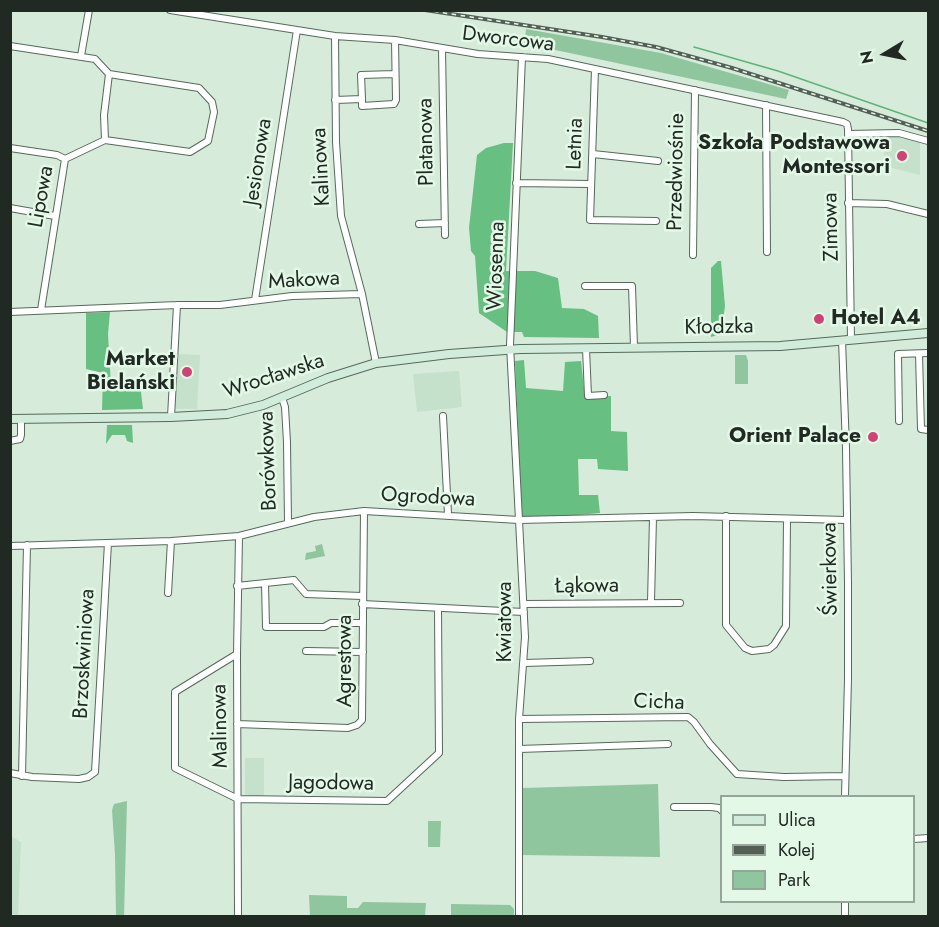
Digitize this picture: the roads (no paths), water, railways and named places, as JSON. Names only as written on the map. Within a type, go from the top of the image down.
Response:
[{"type":"main road","name":"Kłodzka","points":[[510,349],[780,346],[928,333]]},
{"type":"main road","name":"Wrocławska","points":[[10,419],[227,414],[282,398],[328,378],[376,363],[406,358],[510,349]]},
{"type":"street","points":[[83,56],[89,10]]},
{"type":"street","name":"Dworcowa","points":[[170,10],[335,36],[395,40],[478,54],[548,59],[839,120],[847,124],[848,134]]},
{"type":"street","name":"Jesionowa","points":[[255,300],[297,30]]},
{"type":"street","name":"Kalinowa","points":[[335,36],[335,100],[341,216],[362,294]]},
{"type":"street","points":[[395,40],[396,102],[394,105],[362,106],[360,75],[395,74]]},
{"type":"street","points":[[10,46],[83,56],[95,59],[109,74],[199,88],[212,102],[214,112],[208,141],[190,152],[105,140],[105,103],[109,74]]},
{"type":"street","name":"Platanowa","points":[[442,48],[445,235]]},
{"type":"street","name":"Wiosenna","points":[[510,349],[522,57]]},
{"type":"street","name":"Letnia","points":[[595,69],[590,220],[656,221]]},
{"type":"street","name":"Przedwiośnie","points":[[693,255],[695,90]]},
{"type":"street","points":[[335,100],[362,99]]},
{"type":"street","points":[[766,105],[767,252]]},
{"type":"street","points":[[848,134],[899,133],[928,141]]},
{"type":"street","name":"Zimowa","points":[[846,340],[848,134]]},
{"type":"street","name":"Lipowa","points":[[41,310],[65,159],[105,140]]},
{"type":"street","points":[[10,148],[57,155],[65,159]]},
{"type":"street","points":[[593,154],[658,161]]},
{"type":"street","points":[[516,183],[591,184]]},
{"type":"street","points":[[848,203],[887,204],[928,214]]},
{"type":"street","points":[[10,208],[55,216]]},
{"type":"street","points":[[419,224],[445,223]]},
{"type":"street","points":[[585,286],[632,286],[634,347]]},
{"type":"street","name":"Makowa","points":[[10,312],[220,305],[255,300],[362,294],[376,363]]},
{"type":"street","points":[[171,417],[177,305]]},
{"type":"street","name":"Świerkowa","points":[[845,795],[848,679],[846,340]]},
{"type":"street","points":[[586,348],[588,396],[604,395]]},
{"type":"street","name":"Kwiatowa","points":[[510,349],[525,637],[519,719],[519,916]]},
{"type":"street","points":[[899,421],[898,354],[928,353]]},
{"type":"street","points":[[920,354],[921,429],[928,430]]},
{"type":"street","name":"Borówkowa","points":[[282,398],[285,407],[288,523]]},
{"type":"street","points":[[443,416],[448,514]]},
{"type":"street","points":[[10,441],[20,440],[21,419]]},
{"type":"street","name":"Ogrodowa","points":[[10,546],[171,541],[239,536],[337,513],[364,511],[448,514],[519,520],[726,516],[846,520]]},
{"type":"street","name":"Agrestowa","points":[[237,724],[348,728],[357,725],[362,720],[364,511]]},
{"type":"street","points":[[726,516],[726,625],[746,648],[752,651],[769,649],[786,626],[787,519]]},
{"type":"street","points":[[651,602],[653,517]]},
{"type":"street","name":"Malinowa","points":[[238,916],[237,586],[239,536]]},
{"type":"street","points":[[168,593],[171,541]]},
{"type":"street","name":"Brzoskwiniowa","points":[[22,776],[85,779],[95,772],[108,543]]},
{"type":"street","points":[[10,773],[22,776],[27,545]]},
{"type":"street","points":[[237,586],[294,580],[306,594],[362,596]]},
{"type":"street","points":[[265,583],[266,627],[324,627],[331,623],[363,623]]},
{"type":"street","name":"Łąkowa","points":[[524,604],[680,603]]},
{"type":"street","points":[[362,604],[524,612]]},
{"type":"street","name":"Jagodowa","points":[[238,799],[387,801],[439,753],[438,608]]},
{"type":"street","points":[[306,651],[363,652]]},
{"type":"street","points":[[237,654],[175,692],[175,768],[238,799]]},
{"type":"street","points":[[524,663],[591,661]]},
{"type":"street","name":"Cicha","points":[[519,719],[688,717],[737,774],[784,777],[845,776]]},
{"type":"street","points":[[519,749],[668,744]]},
{"type":"street","points":[[674,807],[720,809]]},
{"type":"waterway","points":[[694,47],[778,71],[928,123]]},
{"type":"railway","points":[[425,10],[656,47],[732,68],[928,131]]},
{"type":"place","name":"Szkoła Podstawowa Montessori","points":[[902,156]]},
{"type":"place","name":"Hotel A4","points":[[819,319]]},
{"type":"place","name":"Market Bielański","points":[[187,372]]},
{"type":"place","name":"Orient Palace","points":[[873,437]]}]
